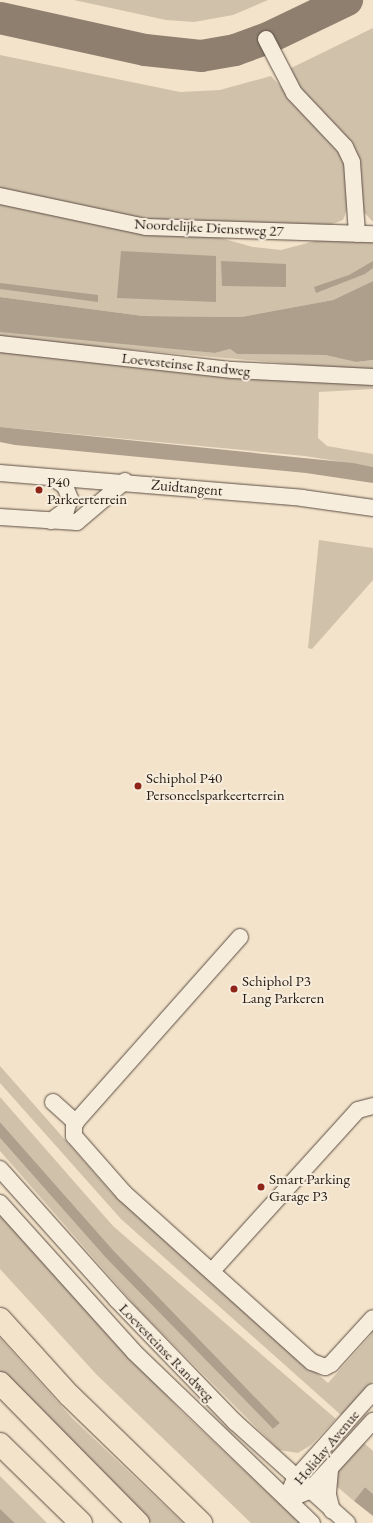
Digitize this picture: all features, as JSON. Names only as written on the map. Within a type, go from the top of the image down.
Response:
[{"type":"highway","points":[[0,1319],[69,1395],[201,1523]]},
{"type":"highway","points":[[0,1383],[138,1523]]},
{"type":"highway","points":[[0,1444],[81,1523]]},
{"type":"street","points":[[266,39],[294,93],[346,147],[352,162],[365,234]]},
{"type":"street","name":"Noordelijke Dienstweg 27","points":[[0,196],[146,227],[365,234]]},
{"type":"street","name":"Loevesteinse Randweg","points":[[0,344],[233,370],[373,377]]},
{"type":"street","name":"Zuidtangent","points":[[0,473],[53,478],[125,481],[302,498],[373,508]]},
{"type":"street","points":[[51,521],[60,516],[69,504],[65,486],[53,478]]},
{"type":"street","points":[[0,517],[77,522],[125,481]]},
{"type":"street","points":[[240,937],[76,1123],[74,1136],[124,1193],[312,1362],[325,1367],[335,1368],[341,1363],[365,1336],[365,1323],[373,1307]]},
{"type":"street","points":[[53,1102],[76,1123]]},
{"type":"street","points":[[212,1271],[358,1110],[373,1106]]},
{"type":"street","name":"Loevesteinse Randweg","points":[[0,1169],[117,1300],[295,1479],[347,1523]]},
{"type":"street","name":"Loevesteinse Randweg","points":[[0,1203],[134,1352],[286,1501],[312,1523]]},
{"type":"street","name":"Holiday Avenue","points":[[286,1501],[295,1479],[370,1400]]},
{"type":"street","name":"Holiday Avenue","points":[[286,1501],[309,1491],[330,1470],[373,1421]]},
{"type":"street","points":[[330,1470],[328,1495],[332,1511]]},
{"type":"shaded area","points":[[74,0],[268,0],[233,15],[194,22],[166,20]]},
{"type":"shaded area","points":[[373,28],[373,222],[364,212],[356,157],[285,71]]},
{"type":"shaded area","points":[[0,55],[180,92],[220,90],[271,76],[347,161],[349,203],[343,220],[325,227],[163,224],[0,190]]},
{"type":"shaded area","points":[[0,201],[210,235],[253,247],[281,250],[319,240],[373,240],[373,281],[333,300],[241,317],[143,316],[0,297]]},
{"type":"shaded area","points":[[121,251],[216,256],[216,302],[117,298]]},
{"type":"shaded area","points":[[221,261],[286,264],[286,287],[222,286]]},
{"type":"shaded area","points":[[373,261],[373,268],[365,274],[316,293],[314,287],[349,275]]},
{"type":"shaded area","points":[[373,281],[373,360],[356,362],[325,355],[237,354],[230,349],[215,353],[0,332],[0,297],[143,316],[241,317],[333,300]]},
{"type":"shaded area","points":[[0,283],[98,295],[98,302],[0,289]]},
{"type":"shaded area","points":[[0,329],[215,353],[230,349],[237,354],[325,355],[356,362],[373,360],[373,371],[0,338]]},
{"type":"shaded area","points":[[0,350],[373,382],[373,389],[319,392],[318,438],[327,446],[373,454],[373,467],[305,456],[0,427]]},
{"type":"shaded area","points":[[0,427],[353,463],[373,467],[373,483],[306,473],[15,445],[0,442]]},
{"type":"shaded area","points":[[319,540],[373,548],[373,580],[312,649],[308,648]]},
{"type":"shaded area","points":[[0,1066],[112,1193],[328,1383],[371,1335],[373,1325],[373,1381],[341,1415],[121,1219],[0,1083]]},
{"type":"shaded area","points":[[0,1097],[113,1226],[336,1419],[311,1445],[298,1453],[279,1450],[139,1310],[0,1151],[0,1138],[106,1258],[273,1429],[280,1423],[113,1250],[0,1122]]},
{"type":"shaded area","points":[[0,1122],[113,1250],[280,1423],[273,1429],[106,1258],[0,1138]]},
{"type":"shaded area","points":[[0,1214],[182,1412],[300,1523],[251,1523],[97,1375],[0,1269]]},
{"type":"shaded area","points":[[0,1338],[73,1419],[183,1523],[152,1523],[0,1372]]},
{"type":"shaded area","points":[[364,1443],[373,1451],[373,1494],[365,1487],[354,1501],[334,1484],[335,1474]]},
{"type":"shaded area","points":[[0,1476],[47,1523],[15,1523],[0,1509]]},
{"type":"shaded area","points":[[365,1487],[373,1494],[373,1516],[354,1501]]},
{"type":"shaded area","points":[[0,1509],[15,1523],[0,1523]]},
{"type":"taxiway","points":[[0,18],[145,50],[201,56],[235,50],[266,39],[347,0]]},
{"type":"place","name":"P40 Parkeerterrein","points":[[39,490]]},
{"type":"place","name":"Schiphol P40 Personeelsparkeerterrein","points":[[138,786]]},
{"type":"place","name":"Schiphol P3 Lang Parkeren","points":[[234,989]]},
{"type":"place","name":"Smart Parking Garage P3","points":[[261,1187]]}]
